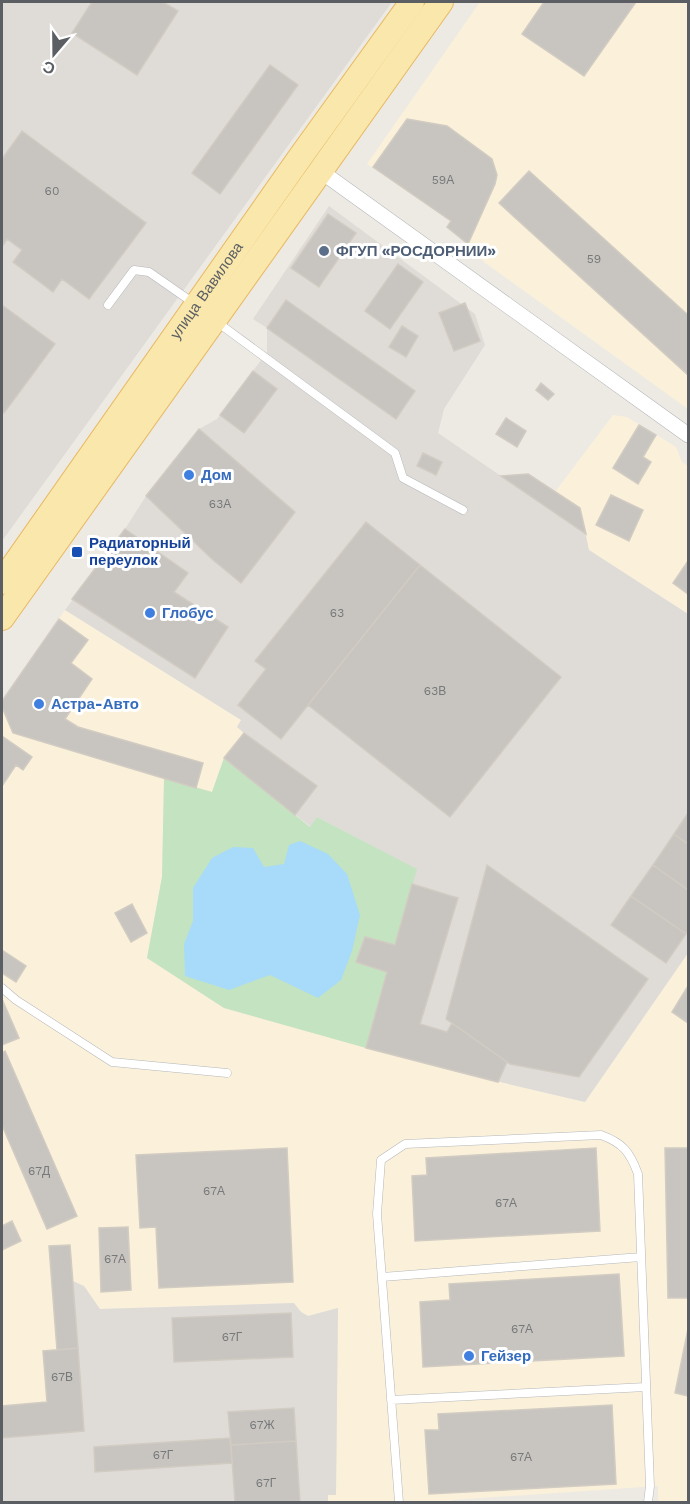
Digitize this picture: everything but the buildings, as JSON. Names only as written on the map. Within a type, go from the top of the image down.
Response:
[{"type":"main road","name":"улица Вавилова","points":[[2,618],[6,584],[204,312],[412,2]]},
{"type":"main road","name":"улица Вавилова","points":[[204,312],[319,170],[441,2]]},
{"type":"street","points":[[319,170],[688,435]]},
{"type":"lane","points":[[108,305],[134,270],[149,272],[395,453],[403,478],[463,510]]},
{"type":"lane","points":[[2,988],[16,1000],[112,1062],[227,1073]]},
{"type":"lane","points":[[399,1503],[377,1214],[381,1160],[405,1144],[601,1135],[617,1141],[632,1158],[638,1174],[650,1486],[648,1503]]},
{"type":"lane","points":[[382,1277],[641,1257]]},
{"type":"lane","points":[[391,1400],[646,1387]]},
{"type":"shaded area","points":[[2,2],[392,2],[2,541]]},
{"type":"shaded area","points":[[480,2],[688,2],[688,409],[484,262],[468,244],[447,227],[450,221],[367,164]]},
{"type":"shaded area","points":[[329,206],[475,314],[485,345],[444,409],[438,433],[501,476],[528,474],[580,508],[589,550],[688,614],[688,953],[585,1102],[366,1048],[416,869],[317,817],[311,827],[224,758],[244,733],[237,727],[241,720],[65,610],[125,529],[146,496],[199,429],[217,419],[267,352],[267,328],[253,319]]},
{"type":"shaded area","points":[[613,415],[627,417],[676,447],[682,462],[688,466],[688,614],[589,550],[580,508],[555,492]]},
{"type":"shaded area","points":[[65,610],[241,720],[244,733],[224,758],[212,792],[164,779],[162,877],[147,958],[224,1008],[449,1070],[585,1102],[688,953],[688,1502],[658,1502],[658,1486],[452,1500],[451,1502],[328,1502],[328,1495],[336,1495],[338,1308],[308,1316],[293,1303],[100,1309],[84,1286],[84,1431],[2,1438],[2,701]]},
{"type":"shaded area","points":[[73,1281],[84,1286],[100,1309],[294,1303],[301,1312],[308,1316],[338,1308],[336,1495],[328,1495],[328,1502],[2,1502],[2,1438],[84,1431]]},
{"type":"green space","points":[[224,758],[310,827],[317,817],[417,869],[366,1048],[224,1008],[147,958],[162,877],[164,778],[212,792]]},
{"type":"water","points":[[300,841],[328,854],[347,874],[360,915],[352,951],[341,980],[318,998],[270,975],[229,990],[185,976],[184,944],[193,921],[193,888],[212,858],[233,847],[253,848],[264,867],[284,864],[289,845]]},
{"type":"place","name":"ФГУП «РОСДОРНИИ»","points":[[324,251]]},
{"type":"place","name":"Дом","points":[[189,475]]},
{"type":"place","name":"Радиаторный переулок","points":[[77,552]]},
{"type":"place","name":"Глобус","points":[[150,613]]},
{"type":"place","name":"Астра-Авто","points":[[39,704]]},
{"type":"place","name":"Гейзер","points":[[469,1356]]}]
